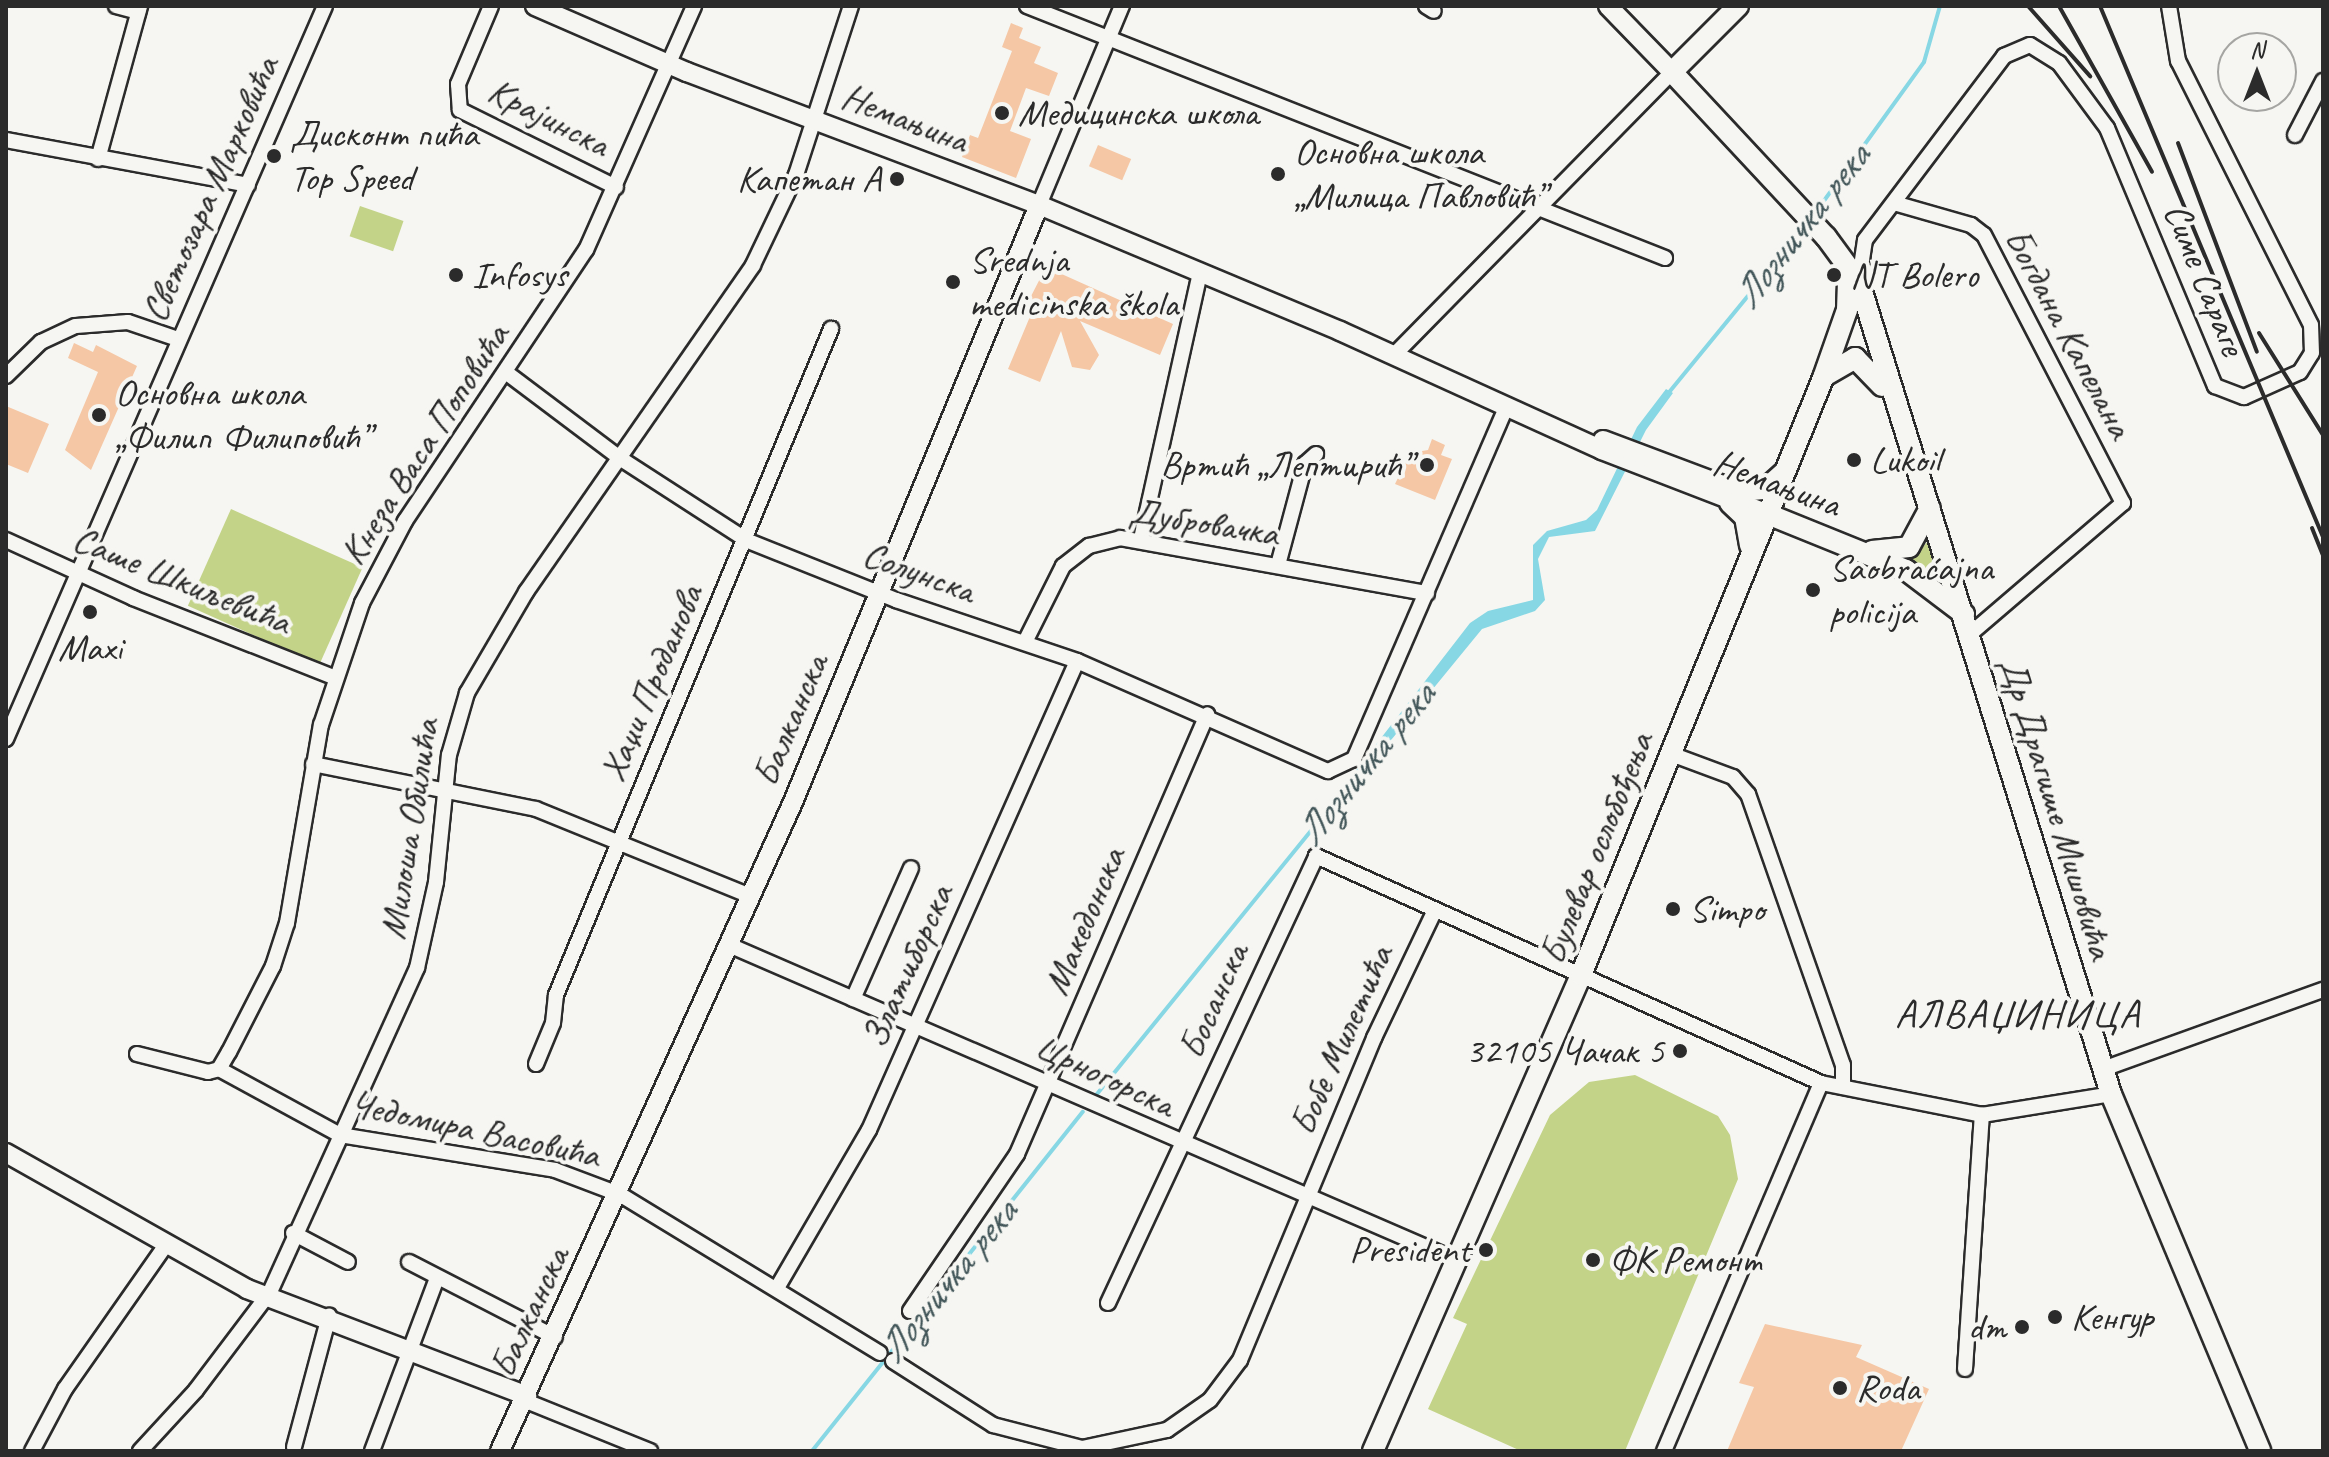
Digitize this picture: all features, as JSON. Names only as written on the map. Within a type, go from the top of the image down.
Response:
[{"type":"main road","points":[[1672,72],[1738,6]]},
{"type":"main road","name":"Др Драгише Мишовића","points":[[1672,72],[1810,219],[1859,282],[1890,397],[1964,614],[1968,636],[2111,1094],[2260,1451]]},
{"type":"main road","name":"Булевар ослобођења","points":[[1373,1451],[1581,975],[1765,513],[1823,378],[1847,310],[1842,258]]},
{"type":"main road","points":[[1823,378],[1837,364],[1855,358],[1890,397]]},
{"type":"main road","points":[[1750,554],[1779,530],[1804,528],[1780,478]]},
{"type":"main road","points":[[1730,503],[1748,524],[1750,554]]},
{"type":"main road","points":[[1860,549],[1909,547],[1930,508]]},
{"type":"main road","name":"Немањина","points":[[1765,513],[1860,549],[1924,580],[1964,614]]},
{"type":"street","points":[[98,159],[139,9],[116,6]]},
{"type":"street","name":"Светозара Марковића","points":[[6,739],[82,576],[178,339],[325,6]]},
{"type":"street","name":"Крајинска","points":[[491,6],[456,102],[460,110],[616,187]]},
{"type":"street","name":"Немањина","points":[[535,6],[667,64],[1039,205],[1394,355],[1730,503],[1765,513]]},
{"type":"street","name":"Кнеза Васа Поповића","points":[[219,1069],[273,966],[287,923],[313,764],[334,677],[362,603],[399,533],[586,250],[694,6]]},
{"type":"street","name":"Милоша Обилића","points":[[140,1451],[270,1292],[293,1233],[417,968],[436,882],[445,787],[455,726],[480,667],[753,265],[814,120],[851,6]]},
{"type":"street","points":[[1027,6],[1665,258]]},
{"type":"street","name":"Балканска","points":[[500,1451],[621,1195],[881,594],[1122,6]]},
{"type":"street","name":"Др Драгише Мишовића","points":[[1608,6],[1672,72]]},
{"type":"street","name":"Симе Сараге","points":[[1842,258],[1865,240],[2004,56],[2023,45],[2038,47],[2059,63],[2107,128],[2215,386],[2244,397],[2294,377],[2311,356],[2311,325],[2178,61],[2169,6]]},
{"type":"street","points":[[1394,355],[1672,72]]},
{"type":"street","points":[[2295,135],[2323,81]]},
{"type":"street","points":[[6,140],[248,185]]},
{"type":"street","name":"Богдана Капелана","points":[[1894,203],[1971,225],[1984,235],[2123,503],[1968,636]]},
{"type":"street","name":"Симе Сараге","points":[[1859,282],[1865,240]]},
{"type":"street","points":[[1141,539],[1200,272]]},
{"type":"street","points":[[6,376],[41,342],[76,326],[128,322],[178,339]]},
{"type":"street","name":"Хаџи Проданова","points":[[536,1064],[553,1023],[556,995],[831,329]]},
{"type":"street","name":"Солунска","points":[[507,373],[621,459],[746,540],[881,594],[1077,661],[1207,714],[1322,770],[1342,768],[1354,759],[1427,593]]},
{"type":"street","points":[[1427,593],[1507,406]]},
{"type":"street","name":"Немањина","points":[[1559,428],[1741,492],[1763,490],[1780,478]]},
{"type":"street","points":[[1278,565],[1305,464],[1316,454]]},
{"type":"street","name":"Дубровачка","points":[[1025,642],[1063,566],[1104,540],[1141,539],[1427,593]]},
{"type":"street","name":"Саше Шкиљевића","points":[[6,540],[82,576],[334,677]]},
{"type":"street","name":"Златиборска","points":[[777,1288],[869,1130],[1077,661]]},
{"type":"street","name":"Македонска","points":[[910,1311],[997,1189],[1049,1083],[1207,714]]},
{"type":"street","points":[[1671,754],[1733,777],[1748,794],[1843,1065],[1843,1087]]},
{"type":"street","points":[[313,764],[445,787],[536,809],[619,840],[750,896]]},
{"type":"street","name":"Босанска","points":[[1108,1303],[1316,856],[1435,910]]},
{"type":"street","points":[[853,999],[911,868]]},
{"type":"street","points":[[1435,910],[1821,1083],[1982,1115],[2111,1094]]},
{"type":"street","name":"Бобе Милетића","points":[[1307,1197],[1435,910]]},
{"type":"street","name":"Црногорска","points":[[729,945],[1049,1083],[1183,1147],[1456,1260]]},
{"type":"street","points":[[2103,1069],[2323,990]]},
{"type":"street","points":[[137,1054],[208,1072],[219,1069]]},
{"type":"street","name":"Чедомира Васовића","points":[[219,1069],[340,1135],[555,1170],[621,1195],[1022,1437],[1082,1448],[1167,1430],[1210,1400],[1240,1360],[1307,1197]]},
{"type":"street","points":[[1664,1451],[1821,1083]]},
{"type":"street","points":[[1965,1369],[1982,1115]]},
{"type":"street","points":[[6,1153],[165,1246],[247,1289],[270,1292],[410,1346],[650,1451]]},
{"type":"street","points":[[293,1233],[348,1262]]},
{"type":"street","points":[[32,1451],[65,1389],[165,1246]]},
{"type":"street","points":[[409,1262],[436,1281],[555,1337]]},
{"type":"street","points":[[372,1451],[436,1281]]},
{"type":"street","points":[[294,1447],[329,1316]]},
{"type":"green space","points":[[360,206],[403,221],[393,251],[350,236]]},
{"type":"green space","points":[[231,509],[363,568],[319,664],[188,606]]},
{"type":"green space","points":[[1929,540],[1945,588],[1900,560],[1915,556]]},
{"type":"green space","name":"ФК Ремонт","points":[[1635,1075],[1718,1116],[1730,1135],[1738,1179],[1625,1451],[1521,1451],[1428,1409],[1467,1324],[1453,1318],[1550,1115],[1589,1082]]},
{"type":"water","points":[[1666,389],[1673,393],[1646,430],[1595,531],[1549,537],[1538,559],[1545,600],[1535,611],[1482,629],[1360,778],[1354,773],[1470,623],[1488,611],[1533,600],[1533,545],[1547,531],[1586,520],[1597,510],[1637,427]]},
{"type":"building","name":"Медицинска школа","points":[[1011,23],[1023,28],[1019,38],[1041,47],[1034,63],[1058,73],[1049,96],[1026,88],[1010,131],[1031,139],[1016,178],[962,157],[970,135],[978,138],[1012,51],[1002,47]]},
{"type":"building","points":[[1098,145],[1131,159],[1122,180],[1089,166]]},
{"type":"building","points":[[1046,267],[1173,324],[1160,355],[1080,321],[1099,355],[1090,370],[1072,367],[1061,331],[1040,382],[1008,369],[1034,307],[1027,304]]},
{"type":"building","name":"Основна школа „Филип Филиповић”","points":[[74,343],[93,352],[96,345],[137,366],[91,470],[65,450],[98,372],[68,358]]},
{"type":"building","points":[[6,406],[49,424],[28,473],[6,464]]},
{"type":"building","name":"Вртић „Лептирић”","points":[[1432,439],[1445,445],[1441,455],[1452,459],[1435,500],[1395,484],[1410,453],[1428,450]]},
{"type":"building","name":"Roda","points":[[1765,1324],[1862,1345],[1856,1357],[1929,1389],[1901,1451],[1727,1451],[1754,1387],[1739,1383]]},
{"type":"waterway","name":"Лозничка река","points":[[1813,216],[1924,62],[1940,6]]},
{"type":"waterway","name":"Лозничка река","points":[[1666,396],[1805,226]]},
{"type":"waterway","name":"Лозничка река","points":[[1097,1094],[1358,773]]},
{"type":"waterway","name":"Лозничка река","points":[[812,1451],[1083,1112]]},
{"type":"railway","points":[[2028,6],[2090,76]]},
{"type":"railway","points":[[2059,6],[2152,172]]},
{"type":"railway","points":[[2100,6],[2323,537]]},
{"type":"railway","points":[[2178,143],[2257,352]]},
{"type":"railway","points":[[2259,333],[2323,435]]},
{"type":"railway","points":[[2312,528],[2323,555]]},
{"type":"place","name":"Медицинска школа","points":[[1002,113]]},
{"type":"place","name":"Дисконт пића Top Speed","points":[[274,156]]},
{"type":"place","name":"Основна школа „Милица Павловић”","points":[[1278,174]]},
{"type":"place","name":"Капетан А","points":[[897,179]]},
{"type":"place","name":"Infosys","points":[[456,275]]},
{"type":"place","name":"NT Bolero","points":[[1834,275]]},
{"type":"place","name":"Srednja medicinska škola","points":[[953,282]]},
{"type":"place","name":"Основна школа „Филип Филиповић”","points":[[99,415]]},
{"type":"place","name":"Lukoil","points":[[1854,460]]},
{"type":"place","name":"Вртић „Лептирић”","points":[[1427,465]]},
{"type":"place","name":"Saobraćajna policija","points":[[1813,590]]},
{"type":"place","name":"Maxi","points":[[90,612]]},
{"type":"place","name":"Simpo","points":[[1673,909]]},
{"type":"place","name":"32105 Чачак 5","points":[[1680,1051]]},
{"type":"place","name":"President","points":[[1486,1250]]},
{"type":"place","name":"ФК Ремонт","points":[[1593,1260]]},
{"type":"place","name":"Кенгур","points":[[2055,1317]]},
{"type":"place","name":"dm","points":[[2022,1327]]},
{"type":"place","name":"Roda","points":[[1840,1388]]},
{"type":"district","name":"АЛВАЏИНИЦА","points":[[2018,1014]]}]
